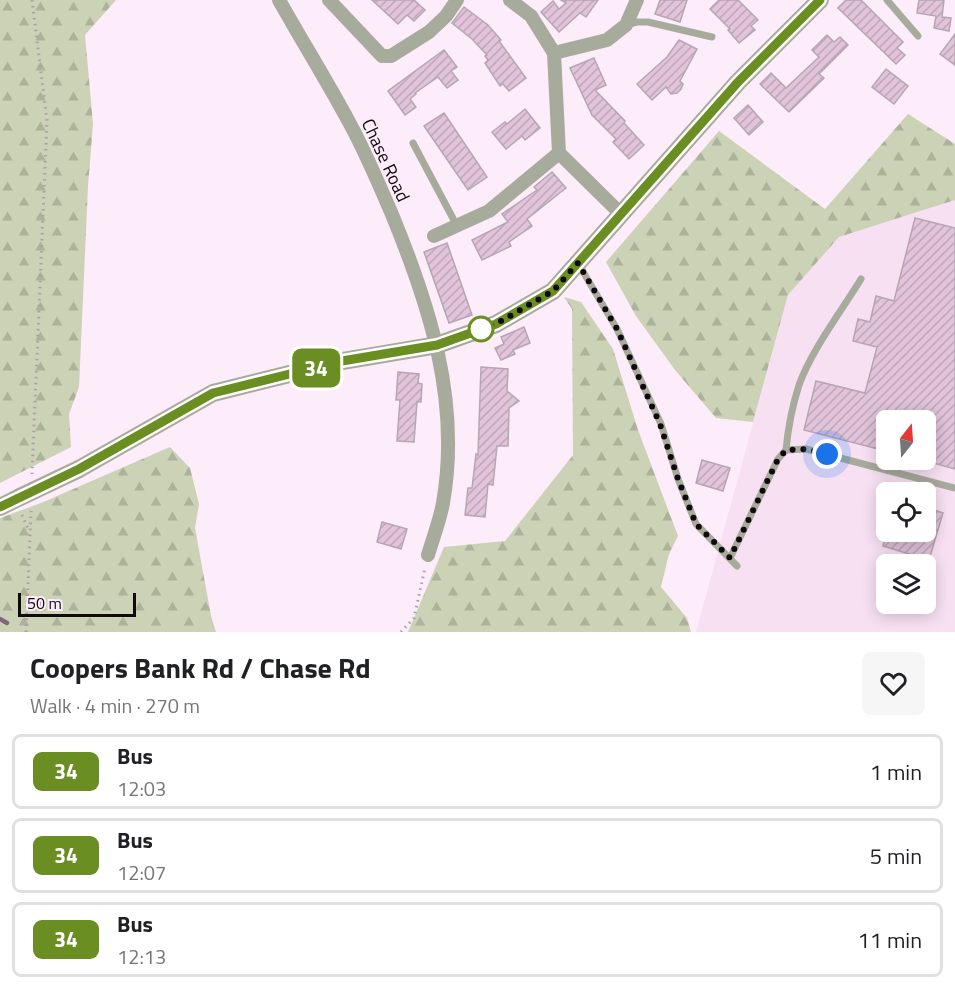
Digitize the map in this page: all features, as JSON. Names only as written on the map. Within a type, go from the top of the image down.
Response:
[{"type":"street","name":"Chase Road","points":[[279,0],[350,123],[374,173],[405,248],[437,345],[447,400],[447,465],[443,504],[428,555]]},
{"type":"street","points":[[329,0],[382,56],[391,56],[429,32],[446,16],[457,0]]},
{"type":"street","points":[[510,0],[531,16],[554,53],[559,153],[621,214]]},
{"type":"street","points":[[554,53],[607,40],[626,25],[637,0]]},
{"type":"street","points":[[0,507],[25,503],[79,469],[213,393],[342,361],[437,345],[496,324],[553,291],[738,82],[820,0]]},
{"type":"street","points":[[434,236],[489,211],[559,153]]},
{"type":"lane","points":[[887,0],[918,36]]},
{"type":"lane","points":[[626,25],[648,22],[712,37]]},
{"type":"lane","points":[[413,143],[457,226]]},
{"type":"lane","points":[[578,263],[617,329],[651,403],[696,524],[737,566]]},
{"type":"lane","points":[[730,558],[778,459],[786,450],[789,424],[800,383],[818,348],[861,279]]},
{"type":"lane","points":[[786,450],[806,449],[955,488]]},
{"type":"path","points":[[32,0],[47,121],[32,474]]},
{"type":"path","points":[[25,503],[26,632]]},
{"type":"path","points":[[400,632],[414,618],[428,555]]},
{"type":"shaded area","points":[[955,200],[955,632],[696,632],[788,295],[839,237]]},
{"type":"green space","points":[[0,0],[116,0],[85,35],[93,124],[79,387],[69,414],[71,447],[0,483]]},
{"type":"green space","points":[[908,114],[955,144],[955,200],[839,237],[788,295],[753,422],[716,418],[675,370],[636,316],[606,262],[719,131],[825,209]]},
{"type":"green space","points":[[564,297],[581,302],[613,349],[638,430],[678,536],[669,554],[661,587],[687,618],[691,632],[408,632],[444,547],[505,541],[573,455],[572,309]]},
{"type":"green space","points":[[170,447],[190,468],[199,504],[195,528],[216,632],[0,632],[0,518],[41,503]]},
{"type":"building","points":[[372,0],[414,0],[425,10],[414,21],[407,15],[398,24]]},
{"type":"building","points":[[561,0],[598,0],[586,17],[580,13],[559,32],[541,12],[553,1],[559,9],[566,3]]},
{"type":"building","points":[[660,0],[687,0],[680,22],[655,14]]},
{"type":"building","points":[[719,0],[738,0],[758,20],[751,26],[755,30],[739,43],[728,30],[730,29],[710,9]]},
{"type":"building","points":[[846,0],[861,0],[903,42],[897,48],[905,55],[896,64],[838,8]]},
{"type":"building","points":[[919,0],[944,0],[942,17],[951,18],[949,31],[934,28],[936,16],[917,13]]},
{"type":"building","points":[[464,7],[488,25],[501,40],[499,41],[526,78],[509,91],[503,84],[500,86],[485,63],[488,60],[485,56],[487,55],[452,23]]},
{"type":"building","points":[[955,34],[955,65],[940,54]]},
{"type":"building","points":[[827,35],[834,42],[840,37],[848,45],[819,74],[824,78],[789,112],[760,84],[771,73],[786,88],[819,57],[812,50]]},
{"type":"building","points":[[679,40],[697,49],[680,81],[683,84],[681,89],[671,94],[666,87],[652,100],[637,84],[667,57]]},
{"type":"building","points":[[444,50],[457,67],[451,71],[458,80],[447,88],[438,77],[415,93],[410,99],[416,107],[405,115],[388,91]]},
{"type":"building","points":[[594,58],[606,85],[595,90],[644,145],[629,159],[613,142],[616,139],[592,115],[570,68]]},
{"type":"building","points":[[886,69],[908,86],[894,104],[872,87]]},
{"type":"building","points":[[748,105],[763,122],[749,135],[734,118]]},
{"type":"building","points":[[525,109],[540,128],[525,140],[522,136],[506,149],[492,132],[505,122],[507,124]]},
{"type":"building","points":[[444,113],[487,177],[468,190],[424,126]]},
{"type":"building","points":[[552,172],[566,188],[527,219],[532,226],[509,242],[511,246],[482,260],[472,240],[508,222],[502,214],[537,190],[534,187]]},
{"type":"building","points":[[915,218],[955,228],[955,469],[936,464],[936,410],[876,410],[876,448],[804,430],[816,381],[865,393],[877,347],[853,341],[858,319],[870,322],[876,296],[894,301]]},
{"type":"building","points":[[447,243],[472,315],[449,323],[424,252]]},
{"type":"building","points":[[524,327],[530,343],[513,350],[515,354],[501,360],[495,348],[504,344],[501,337]]},
{"type":"building","points":[[481,367],[508,369],[507,391],[519,401],[509,408],[508,446],[497,446],[493,485],[488,484],[485,517],[465,515],[468,488],[472,488],[476,454],[478,455]]},
{"type":"building","points":[[398,372],[419,374],[418,383],[422,384],[421,402],[417,402],[414,442],[397,441],[400,400],[396,400]]},
{"type":"building","points":[[702,460],[730,468],[723,491],[696,483]]},
{"type":"building","points":[[936,511],[943,513],[936,536]]},
{"type":"building","points":[[382,522],[407,529],[401,549],[377,542]]},
{"type":"building","points":[[884,542],[934,542],[931,554],[909,554],[883,546]]},
{"type":"waterway","points":[[0,619],[7,623]]},
{"type":"bus line","name":"34","points":[[0,507],[79,469],[213,393],[342,361],[437,345],[496,324],[553,291],[738,82],[820,0]]},
{"type":"route","points":[[481,329],[476,331],[496,324],[553,291],[578,263],[617,329],[660,424],[696,524],[730,558],[778,459],[786,450],[797,448],[827,454]]}]
